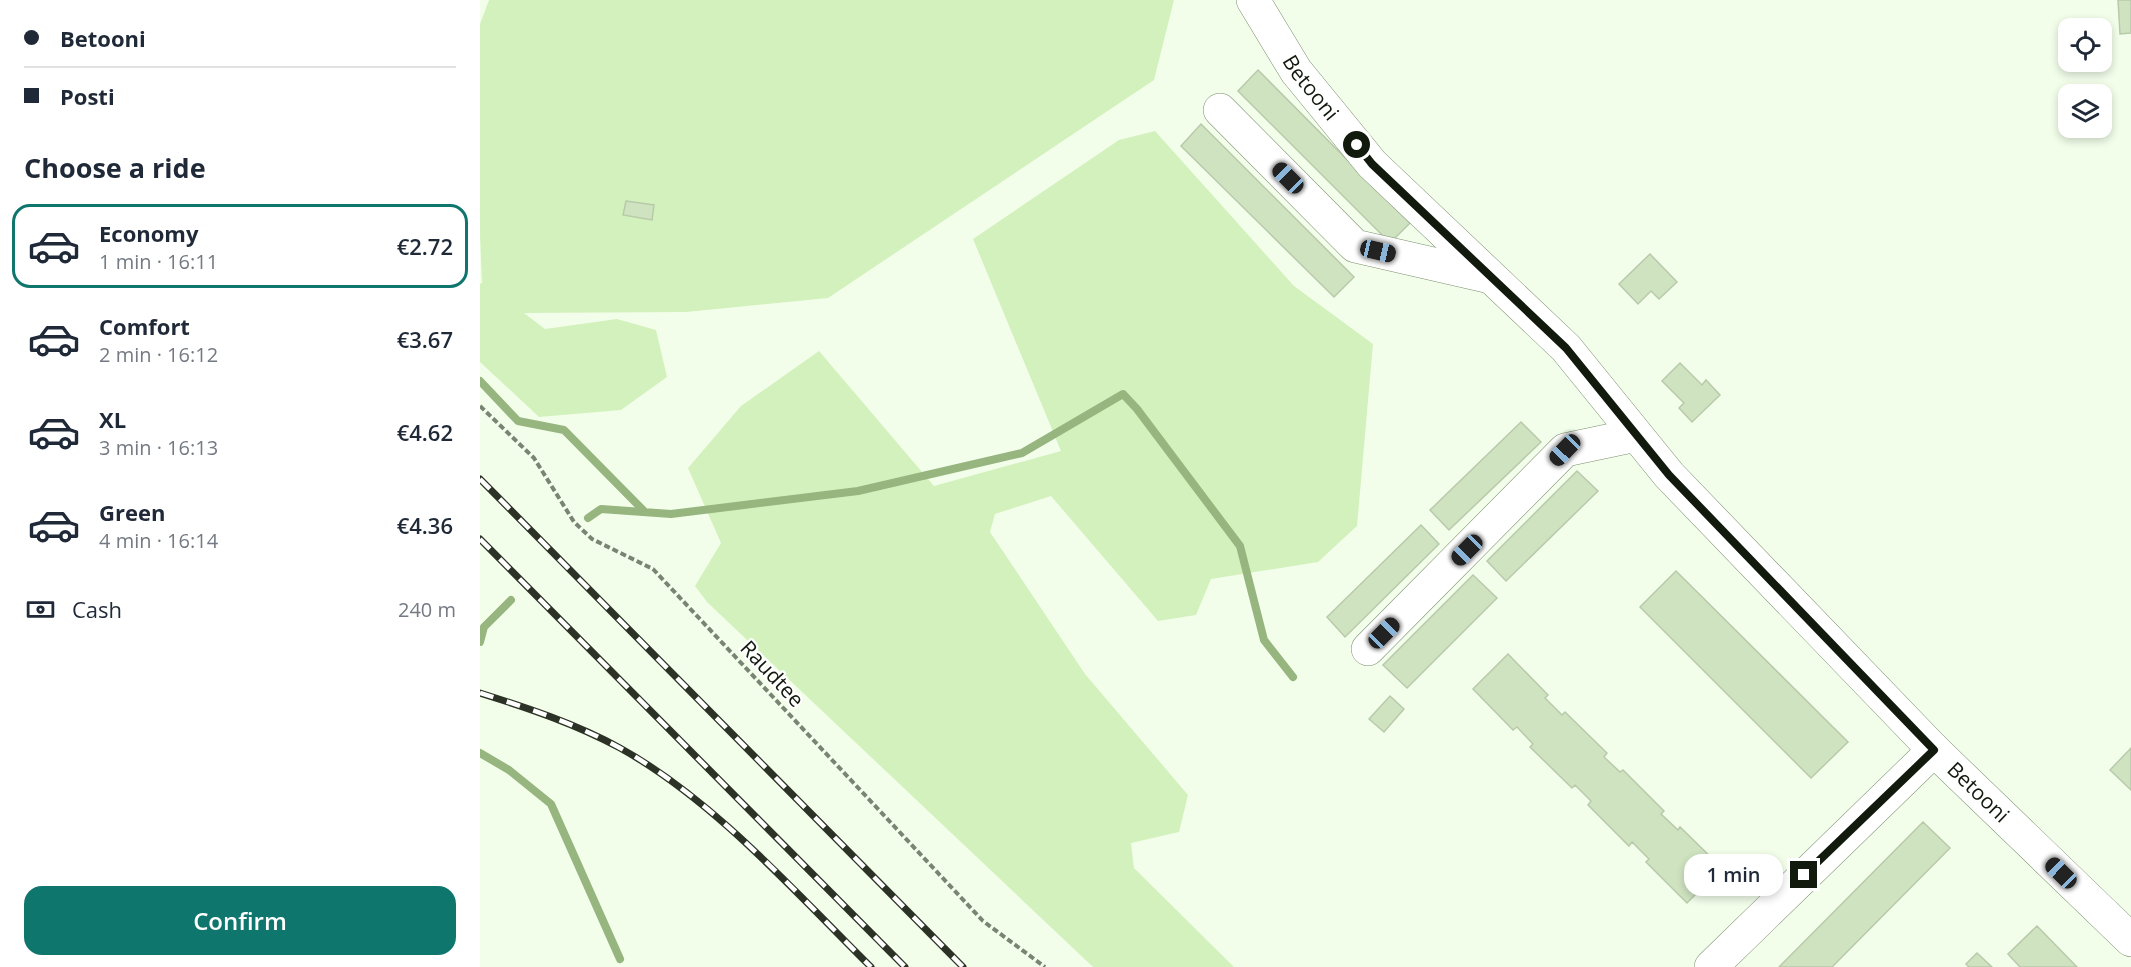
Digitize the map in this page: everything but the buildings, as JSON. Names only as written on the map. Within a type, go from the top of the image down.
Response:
[{"type":"street","name":"Betooni","points":[[1253,0],[1296,71],[1372,164],[1566,348],[1669,475],[1934,750],[2131,940]]},
{"type":"street","points":[[1220,110],[1355,246],[1492,277]]},
{"type":"street","points":[[1368,650],[1565,450],[1636,435]]},
{"type":"street","points":[[1711,967],[1934,750]]},
{"type":"path","name":"Raudtee","points":[[480,406],[534,458],[574,522],[592,539],[653,569],[983,921],[1045,967]]},
{"type":"green space","points":[[489,0],[1174,0],[1154,80],[828,298],[686,312],[524,313],[545,329],[617,319],[656,330],[667,377],[621,410],[539,417],[480,362],[480,283],[482,284],[480,24]]},
{"type":"green space","points":[[1155,131],[1294,286],[1373,344],[1357,526],[1318,562],[1211,579],[1196,615],[1158,621],[1051,496],[995,514],[990,532],[1085,674],[1188,795],[1179,832],[1131,843],[1134,868],[1234,967],[1093,967],[707,602],[695,586],[721,543],[688,468],[741,406],[819,351],[934,486],[1061,451],[973,239],[1119,140]]},
{"type":"waterway","points":[[480,381],[518,421],[564,430],[645,512]]},
{"type":"waterway","points":[[588,518],[601,509],[671,514],[858,491],[1022,453],[1123,394],[1137,409],[1240,546],[1264,640],[1293,677]]},
{"type":"waterway","points":[[480,642],[484,627],[511,600]]},
{"type":"waterway","points":[[480,753],[509,770],[551,804],[620,959]]},
{"type":"railway","points":[[480,479],[963,967]]},
{"type":"railway","points":[[480,539],[905,967]]},
{"type":"railway","points":[[480,693],[586,731],[655,769],[721,820],[783,878],[871,967]]},
{"type":"route","points":[[1357,145],[1372,164],[1566,348],[1669,475],[1934,750],[1804,875]]}]
